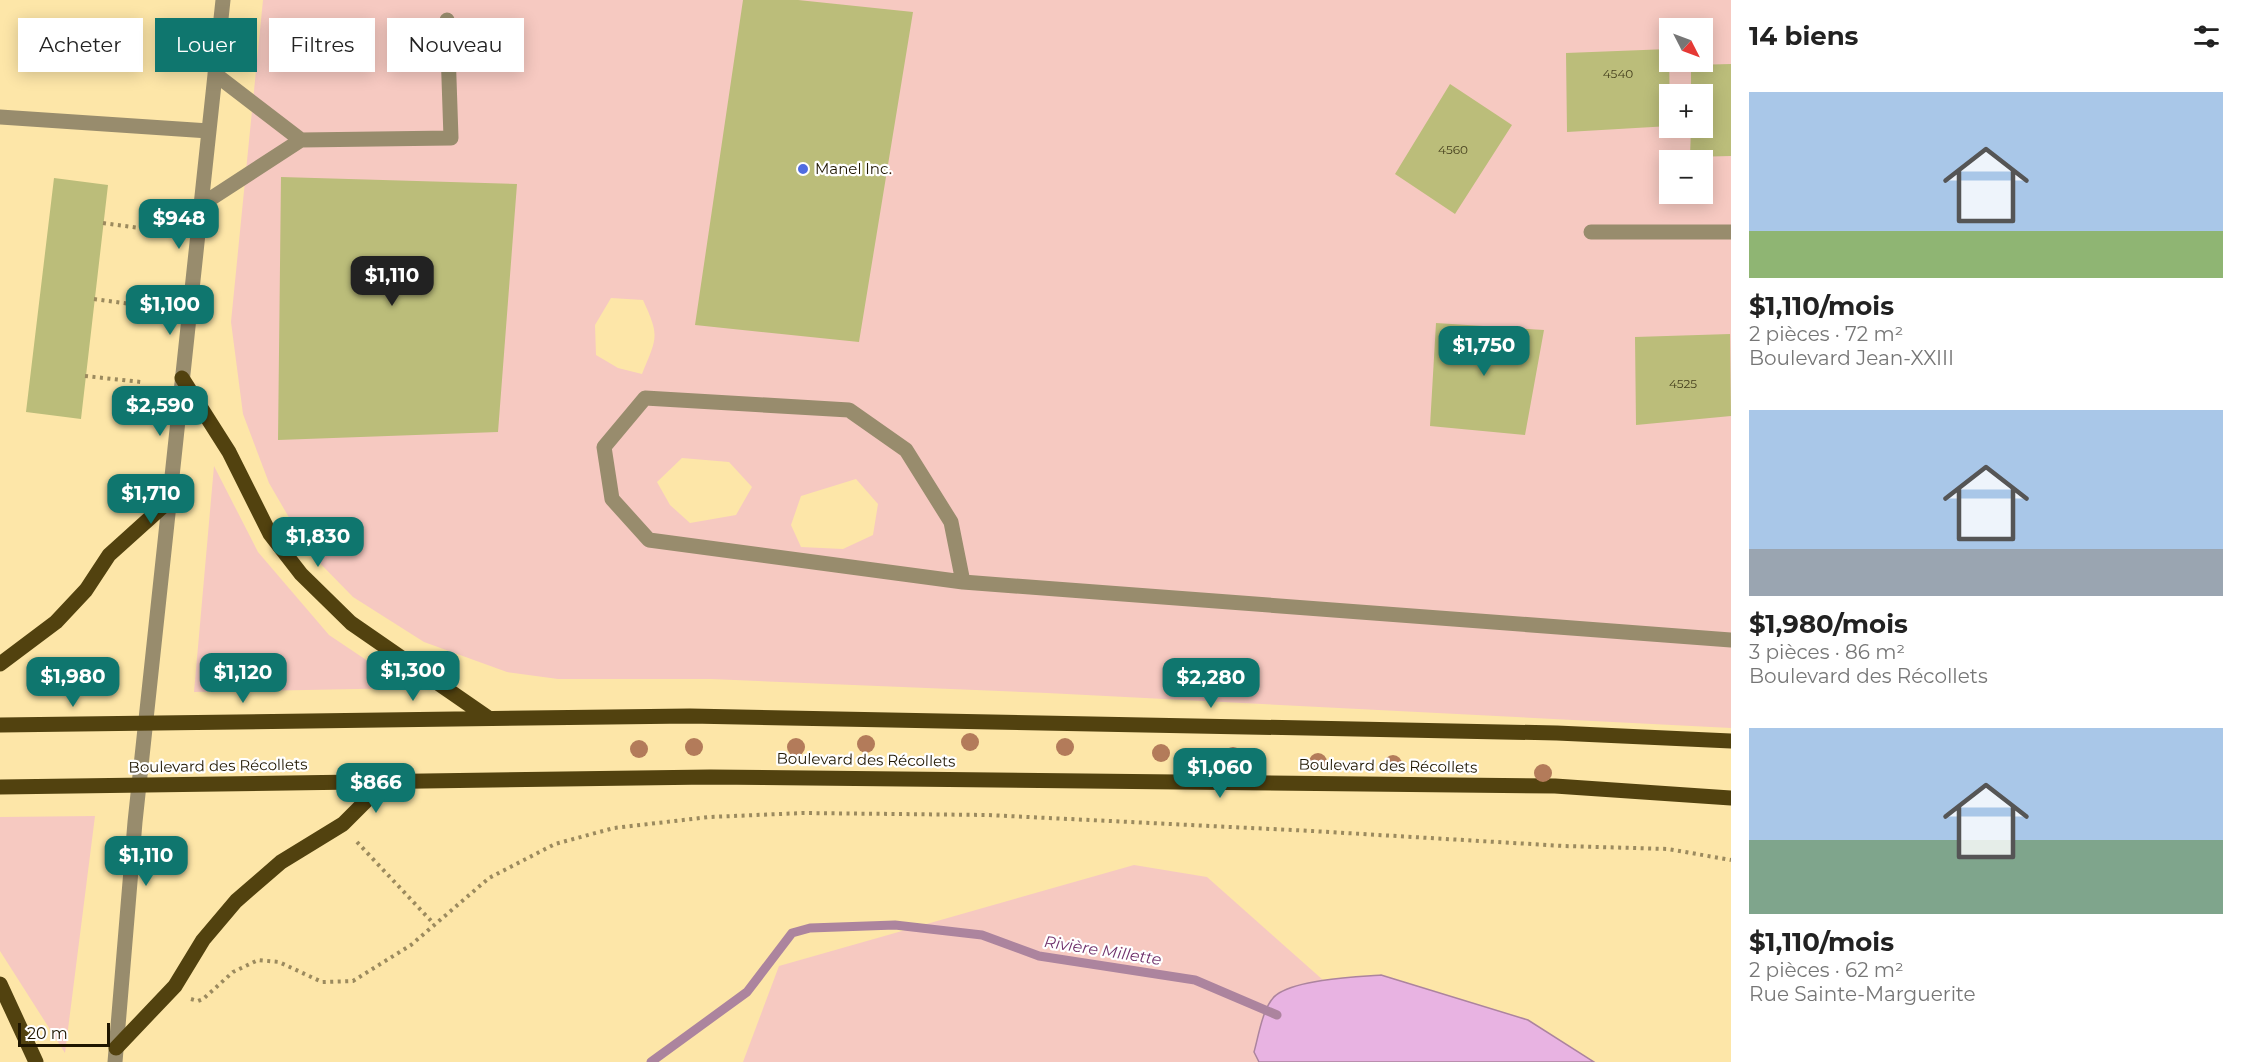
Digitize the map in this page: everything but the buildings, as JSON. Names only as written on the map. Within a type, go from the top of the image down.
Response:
[{"type":"main road","points":[[182,378],[229,452],[270,534],[312,586],[364,634],[487,717]]},
{"type":"main road","points":[[0,664],[56,622],[86,590],[109,555],[170,500]]},
{"type":"main road","points":[[0,725],[487,717],[773,717],[1533,732],[1731,741]]},
{"type":"main road","name":"Boulevard des Récollets","points":[[0,787],[710,777],[1555,786],[1731,798]]},
{"type":"main road","points":[[116,1055],[175,986],[203,940],[236,901],[281,862],[343,824],[385,782]]},
{"type":"main road","points":[[0,984],[36,1062]]},
{"type":"street","points":[[116,1055],[139,784],[223,0]]},
{"type":"street","points":[[201,205],[301,140],[452,138],[449,72]]},
{"type":"street","points":[[215,74],[301,140]]},
{"type":"street","points":[[0,117],[209,131]]},
{"type":"street","points":[[1591,232],[1731,232]]},
{"type":"street","points":[[963,582],[951,522],[906,450],[849,410],[645,398],[604,447],[612,499],[649,540],[963,582],[1731,640]]},
{"type":"path","points":[[104,223],[162,231]]},
{"type":"path","points":[[94,299],[153,307]]},
{"type":"path","points":[[85,376],[141,382]]},
{"type":"path","points":[[188,997],[201,1000],[243,966],[263,959],[279,962],[317,981],[348,982],[394,956],[489,878],[555,844],[614,828],[709,817],[804,813],[988,815],[1564,846],[1668,849],[1731,860]]},
{"type":"path","points":[[355,839],[434,924]]},
{"type":"shaded area","points":[[263,0],[1731,0],[1731,728],[1047,693],[711,679],[558,679],[507,672],[424,642],[353,597],[309,552],[269,483],[243,414],[231,322]],"holes":[[[611,298],[643,300],[652,322],[653,344],[642,374],[618,368],[596,355],[595,325]],[[682,458],[729,462],[752,487],[736,515],[690,523],[670,505],[657,482]],[[856,479],[878,504],[873,535],[843,549],[801,547],[791,525],[801,496]]]},
{"type":"shaded area","points":[[214,466],[258,552],[329,635],[408,688],[194,692]]},
{"type":"shaded area","points":[[95,816],[65,1053],[0,951],[0,817]]},
{"type":"shaded area","points":[[1134,865],[1207,877],[1323,980],[1278,993],[1267,1009],[1254,1052],[1259,1062],[743,1062],[779,966]]},
{"type":"shaded area","points":[[1381,975],[1528,1020],[1594,1062],[1259,1062],[1254,1052],[1262,1020],[1269,1004],[1279,993],[1289,988],[1315,982]]},
{"type":"waterway","name":"Rivière Millette","points":[[651,1062],[747,992],[792,933],[810,928],[895,925],[982,935],[1039,956],[1195,980],[1277,1015]]},
{"type":"place","name":"Manel Inc.","points":[[803,169]]}]
